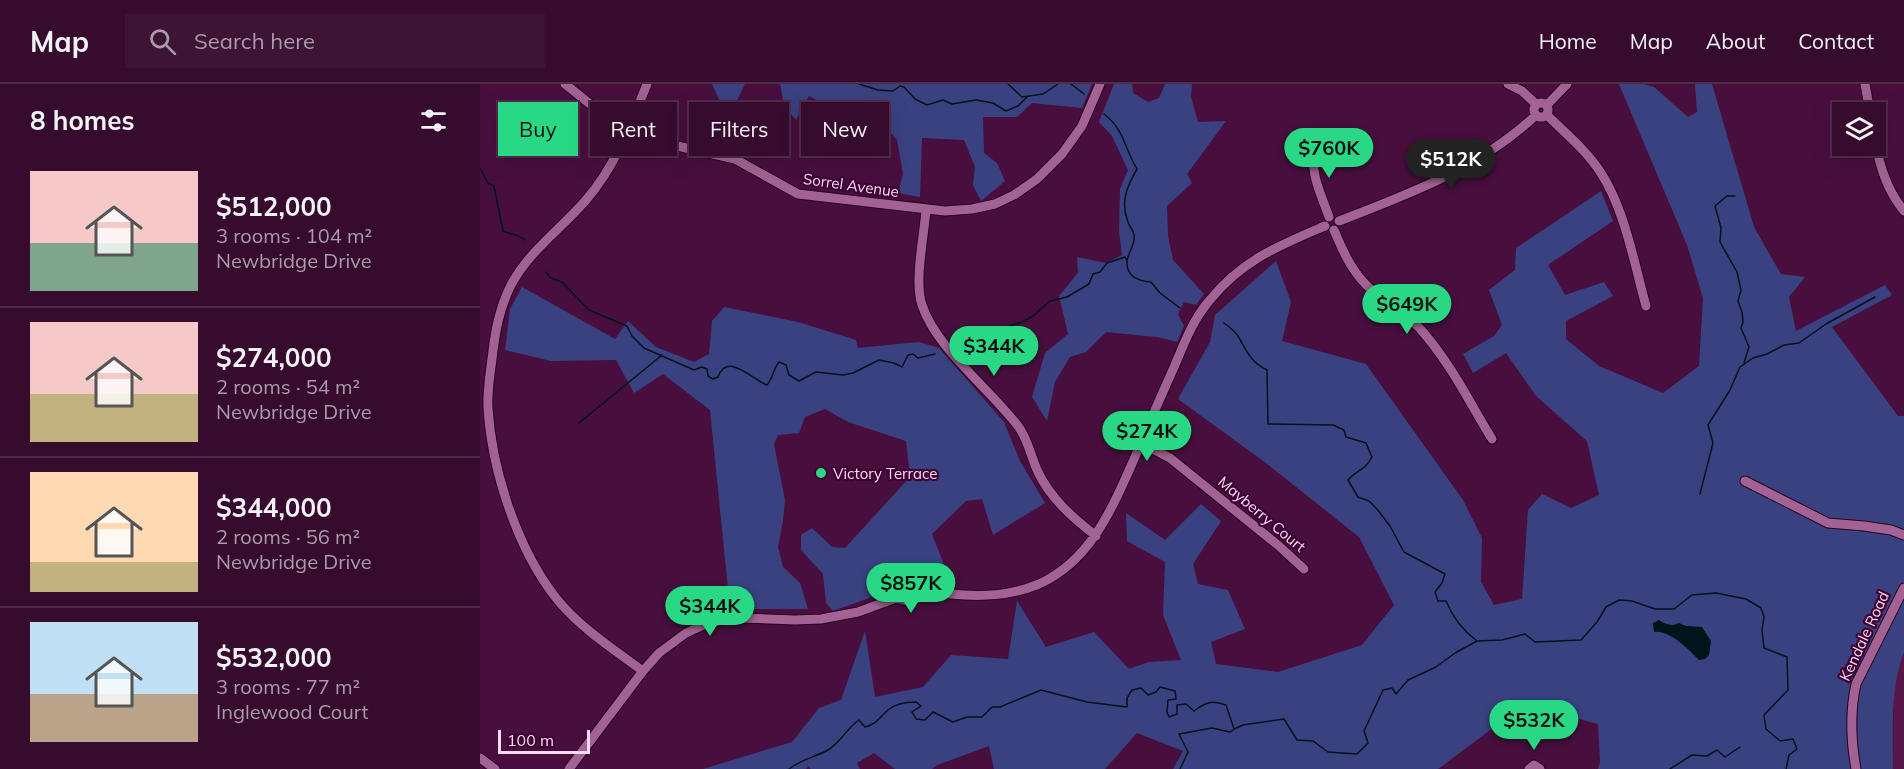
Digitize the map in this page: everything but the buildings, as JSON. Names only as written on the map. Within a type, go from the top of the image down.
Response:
[{"type":"street","name":"Sorrel Avenue","points":[[565,84],[590,104]]},
{"type":"street","points":[[640,102],[647,84]]},
{"type":"street","name":"Sorrel Avenue","points":[[677,146],[735,159],[798,194],[926,210],[972,209],[995,204],[1014,195],[1037,179],[1062,154],[1082,126],[1100,84]]},
{"type":"street","points":[[1508,84],[1522,91],[1536,104]]},
{"type":"street","points":[[1536,115],[1540,117],[1567,84]]},
{"type":"street","points":[[1865,84],[1868,102]]},
{"type":"street","points":[[1536,104],[1540,102],[1589,157],[1609,186],[1619,212],[1646,306]]},
{"type":"street","points":[[1536,104],[1534,108],[1536,115]]},
{"type":"street","points":[[569,769],[643,671],[659,653],[686,633],[713,623],[741,618],[821,619],[858,612],[896,598],[904,590],[914,593],[978,596],[1015,592],[1040,583],[1064,570],[1082,554],[1096,536],[1113,507],[1188,334],[1208,301],[1232,276],[1258,256],[1425,188],[1450,175],[1506,140],[1536,115]]},
{"type":"street","points":[[1315,142],[1312,161],[1314,175],[1345,256],[1355,273],[1372,291],[1427,336],[1492,439]]},
{"type":"street","points":[[616,156],[588,198],[534,252],[512,284],[495,326],[488,407],[491,437],[504,488],[526,552],[539,575],[576,619],[643,671]]},
{"type":"street","points":[[1878,156],[1888,187],[1904,211]]},
{"type":"street","points":[[926,210],[919,286],[921,302],[927,319],[938,336],[1020,428],[1039,474],[1055,498],[1096,536]]},
{"type":"street","name":"Mayberry Court","points":[[1141,443],[1170,458],[1304,569]]},
{"type":"street","points":[[1745,481],[1828,523],[1892,530],[1904,535]]},
{"type":"street","name":"Kendale Road","points":[[1856,769],[1852,731],[1856,684],[1904,588]]},
{"type":"street","points":[[480,758],[495,769]]},
{"type":"street","points":[[1529,769],[1534,765],[1540,769]]},
{"type":"shaded area","points":[[712,84],[745,84],[736,102],[720,102]]},
{"type":"shaded area","points":[[780,84],[1092,84],[1082,108],[1032,103],[1017,117],[983,117],[984,153],[997,163],[1005,181],[981,201],[973,185],[975,167],[964,140],[922,138],[920,197],[898,193],[903,174],[897,140],[889,131],[889,102],[821,102],[809,96],[806,102],[801,102],[801,111],[796,120],[789,112],[789,102],[783,102]]},
{"type":"shaded area","points":[[1114,84],[1132,84],[1133,93],[1148,102],[1159,98],[1165,84],[1192,84],[1191,97],[1198,122],[1226,121],[1187,174],[1192,183],[1167,206],[1168,236],[1173,260],[1204,294],[1196,305],[1184,302],[1178,314],[1184,326],[1177,342],[1157,337],[1106,332],[1086,352],[1070,357],[1055,382],[1047,421],[1032,397],[1045,353],[1068,334],[1059,296],[1078,273],[1077,257],[1106,263],[1122,255],[1119,231],[1120,189],[1128,170],[1112,136],[1099,122]]},
{"type":"shaded area","points":[[1619,84],[1644,84],[1654,87],[1688,117],[1697,112],[1695,84],[1712,84],[1754,227],[1781,274],[1805,277],[1789,297],[1796,331],[1885,285],[1892,295],[1832,327],[1898,416],[1904,416],[1904,652],[1894,695],[1893,769],[1598,769],[1600,762],[1598,724],[1525,704],[1438,769],[1173,769],[1183,751],[1137,733],[1105,769],[994,769],[989,746],[937,765],[932,769],[895,769],[874,753],[857,763],[860,769],[811,769],[808,766],[806,769],[703,769],[792,742],[819,708],[841,700],[865,631],[875,697],[923,687],[951,655],[1008,659],[1017,601],[1046,647],[1094,632],[1129,669],[1149,662],[1181,660],[1163,615],[1165,562],[1127,541],[1126,513],[1165,540],[1201,504],[1221,521],[1193,564],[1198,584],[1228,590],[1245,629],[1211,642],[1216,664],[1278,672],[1362,645],[1394,605],[1359,537],[1266,463],[1178,399],[1210,342],[1215,315],[1276,261],[1291,302],[1282,341],[1366,364],[1463,500],[1482,538],[1481,582],[1494,605],[1522,599],[1528,510],[1542,494],[1571,508],[1599,495],[1587,441],[1536,396],[1506,353],[1473,373],[1463,354],[1494,336],[1502,325],[1489,290],[1515,270],[1516,248],[1601,191],[1613,221],[1548,265],[1565,295],[1604,282],[1613,296],[1566,321],[1566,339],[1599,366],[1663,393],[1699,366],[1703,298],[1687,245]]},
{"type":"shaded area","points":[[522,287],[615,339],[628,321],[656,347],[694,362],[709,354],[712,321],[724,307],[798,322],[856,340],[858,348],[919,342],[939,348],[1004,422],[1020,461],[1045,503],[993,535],[982,499],[966,501],[932,534],[952,585],[901,583],[886,592],[833,611],[826,603],[823,574],[801,550],[801,535],[812,528],[832,547],[845,548],[910,477],[906,441],[848,422],[825,409],[805,417],[799,433],[778,435],[774,444],[785,500],[778,547],[783,567],[800,583],[808,609],[730,609],[710,410],[663,374],[634,393],[616,360],[551,361],[505,350],[510,309]]},
{"type":"shaded area","points":[[1659,620],[1674,625],[1679,623],[1702,627],[1711,641],[1709,655],[1699,660],[1672,637],[1654,632],[1653,623]]},
{"type":"shaded area","points":[[1904,652],[1904,769],[1893,769],[1894,691],[1899,664]]},
{"type":"waterway","points":[[859,84],[878,90],[893,91],[900,86],[904,87],[915,99],[927,105],[943,100],[952,104],[976,100],[993,103],[1006,111],[1018,106],[1027,97]]},
{"type":"waterway","points":[[1008,84],[1022,97],[1043,94],[1058,84]]},
{"type":"waterway","points":[[1071,84],[1084,94]]},
{"type":"waterway","points":[[1104,114],[1116,126],[1137,169],[1130,182],[1125,201],[1126,215],[1134,238],[1127,266],[1134,277],[1151,282],[1160,293],[1180,308]]},
{"type":"waterway","points":[[480,168],[488,183],[494,186],[503,231],[525,240]]},
{"type":"waterway","points":[[1735,196],[1727,196],[1715,206],[1721,228],[1720,242],[1737,272],[1741,290],[1738,301],[1742,312],[1741,328],[1749,347],[1744,363]]},
{"type":"waterway","points":[[959,343],[970,339],[982,340],[997,330],[1022,322],[1033,316],[1050,301],[1067,297],[1089,284],[1093,274],[1100,272],[1107,263],[1125,257],[1126,259]]},
{"type":"waterway","points":[[546,272],[551,278],[562,282],[589,310],[627,326],[632,336],[644,348],[694,370],[702,367],[707,369],[708,376],[713,379],[727,367],[734,367],[767,385],[779,362],[786,365],[789,375],[799,381],[816,372],[843,375],[853,373],[879,360],[902,367],[908,355],[913,354],[918,358],[935,354]]},
{"type":"waterway","points":[[1700,494],[1713,443],[1708,425],[1730,390],[1740,367],[1753,358],[1784,345],[1799,343],[1826,324],[1875,297]]},
{"type":"waterway","points":[[1224,323],[1237,334],[1253,360],[1267,370],[1268,424],[1333,425],[1344,430],[1346,437],[1366,443],[1372,457],[1348,480],[1358,497],[1369,501],[1377,509],[1390,526],[1404,552],[1445,574],[1435,592],[1438,601],[1446,601],[1458,623],[1477,641]]},
{"type":"waterway","points":[[579,423],[662,355]]},
{"type":"waterway","points":[[789,769],[828,750],[859,720],[865,727],[869,726],[898,704],[916,702],[921,706],[912,712],[916,719],[925,720],[933,712],[953,722],[967,717],[982,717],[992,707],[1000,707],[1041,690],[1087,702],[1127,707],[1127,698],[1132,690],[1141,688],[1148,695],[1156,692],[1160,687],[1175,691],[1176,699],[1168,700],[1169,717],[1177,714],[1177,705],[1186,704],[1194,711],[1213,702],[1226,705],[1234,729],[1243,725],[1284,719],[1297,740],[1313,741],[1328,752],[1357,754],[1368,743],[1364,731],[1383,690],[1392,688],[1396,694],[1408,680],[1436,667],[1477,641],[1502,640],[1525,634],[1535,642],[1581,640],[1597,622],[1606,607],[1619,600],[1632,601],[1655,609],[1674,609],[1692,595],[1716,593],[1746,599],[1761,608],[1764,617],[1762,630],[1764,648],[1787,657],[1788,690],[1764,715],[1766,729],[1780,741],[1793,739],[1797,749],[1789,755],[1786,769]]},
{"type":"waterway","points":[[1180,769],[1188,752],[1179,734],[1212,728],[1230,732],[1233,730]]},
{"type":"waterway","points":[[1670,769],[1692,755],[1707,756],[1717,750],[1725,757],[1740,747]]},
{"type":"place","name":"Victory Terrace","points":[[821,473]]}]
